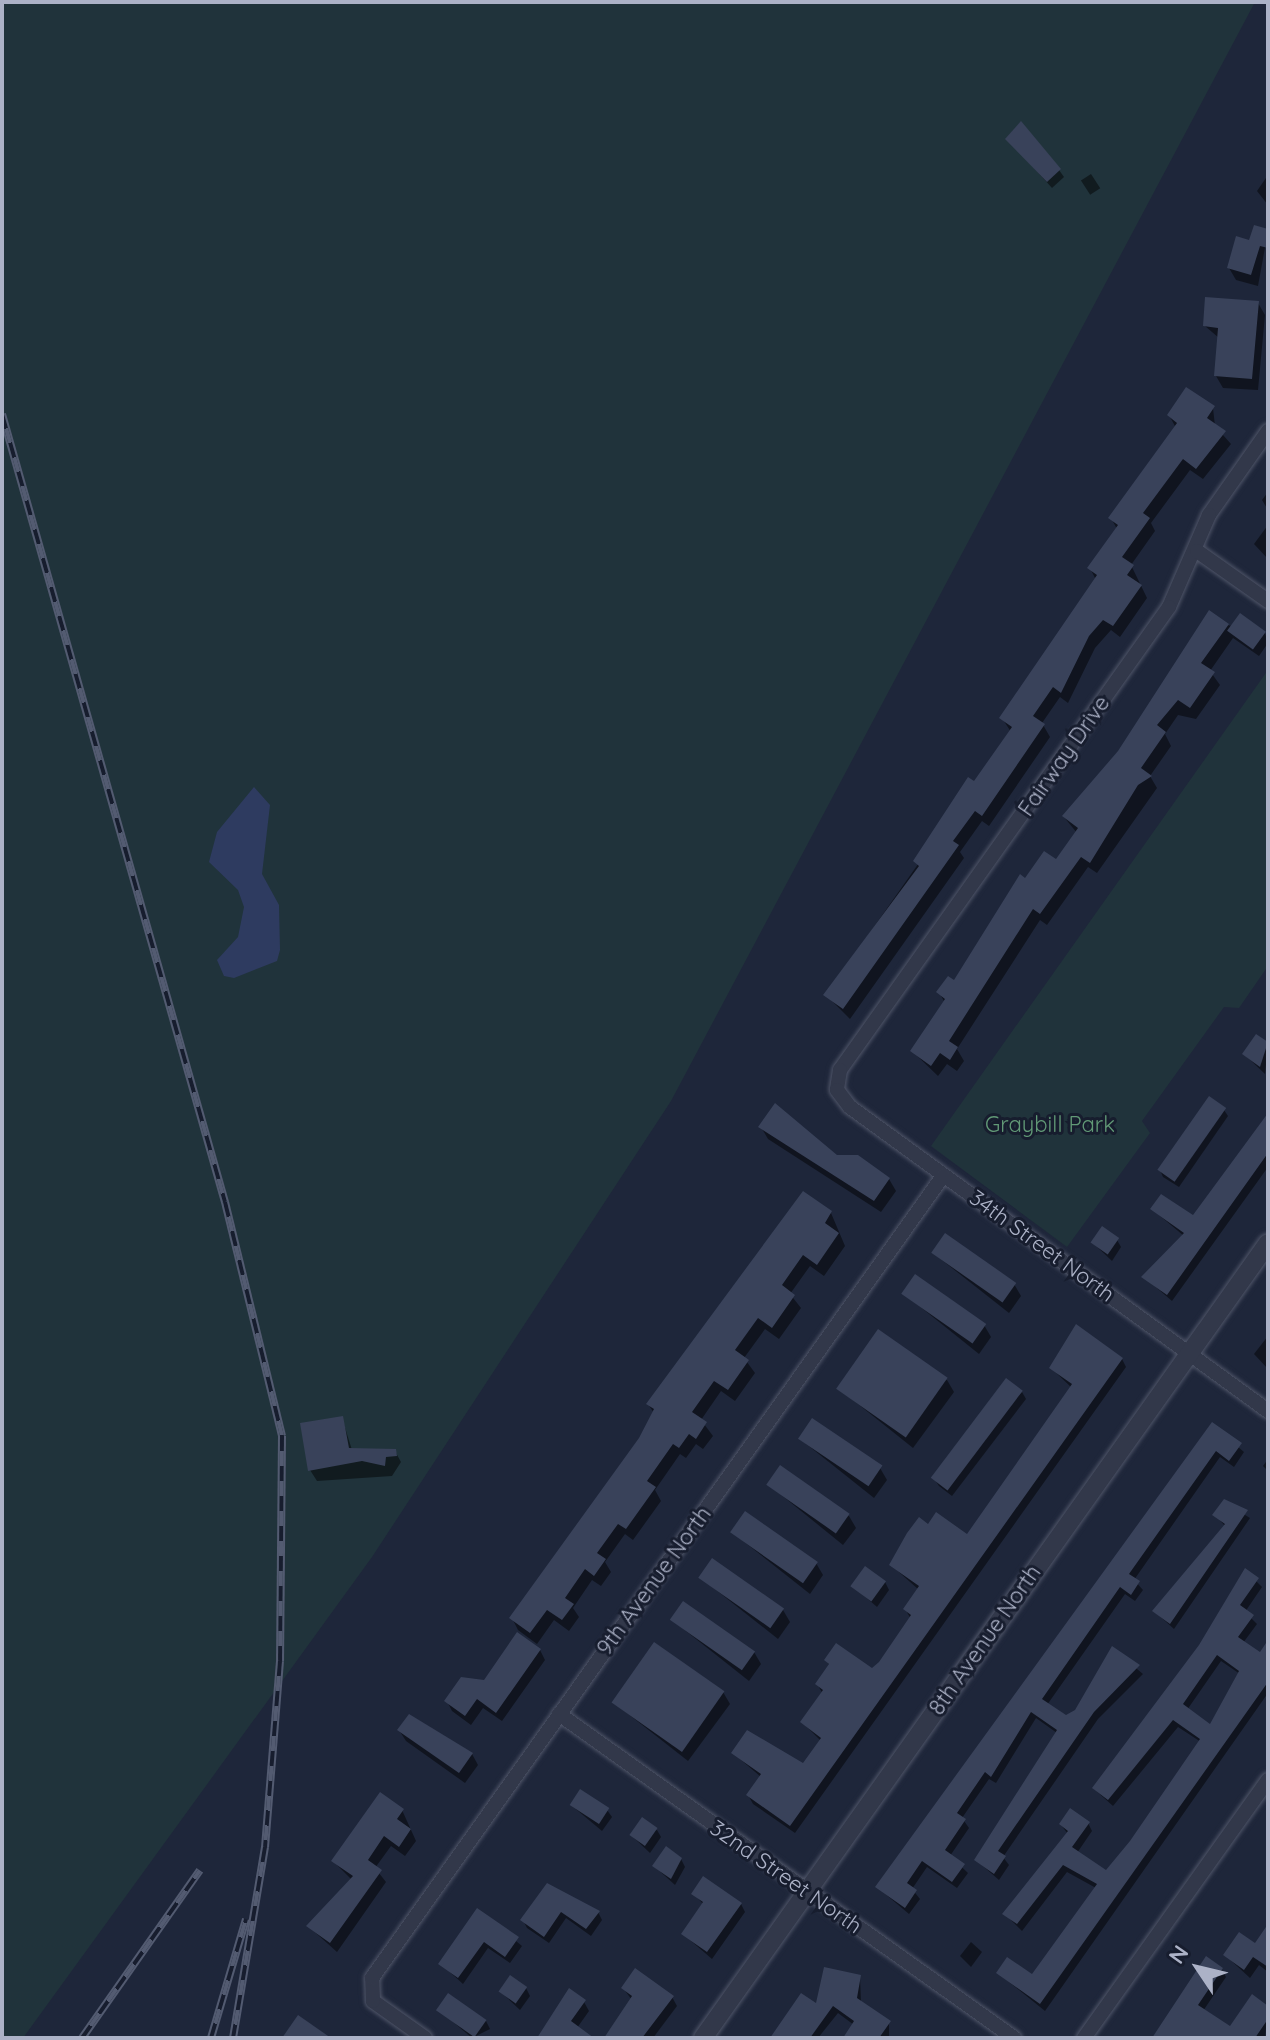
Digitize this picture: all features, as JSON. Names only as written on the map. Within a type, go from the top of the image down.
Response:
[{"type":"street","name":"Fairway Drive","points":[[840,1070],[1169,607],[1197,551],[1209,515],[1268,431]]},
{"type":"street","points":[[1197,551],[1268,601]]},
{"type":"street","name":"34th Street North","points":[[840,1070],[837,1090],[850,1107],[1268,1411]]},
{"type":"street","name":"9th Avenue North","points":[[425,2038],[368,1989],[559,1714],[943,1176]]},
{"type":"street","name":"8th Avenue North","points":[[703,2038],[1268,1243]]},
{"type":"street","name":"32nd Street North","points":[[559,1714],[1014,2038]]},
{"type":"street","points":[[1084,2038],[1268,1780]]},
{"type":"street","points":[[1254,1800],[1268,1811]]},
{"type":"green space","points":[[2,2],[1255,2],[671,1101],[372,1557],[23,2038],[2,2038]]},
{"type":"green space","name":"Graybill Park","points":[[1268,670],[1268,966],[1239,1008],[1224,1007],[1142,1121],[1150,1133],[1067,1247],[931,1146]]},
{"type":"water","points":[[254,787],[270,805],[262,874],[279,905],[280,950],[277,961],[234,978],[224,976],[217,960],[238,937],[244,907],[238,890],[209,862],[217,832]]},
{"type":"building","points":[[1021,121],[1061,169],[1047,182],[1005,139]]},
{"type":"building","points":[[1254,225],[1268,229],[1268,248],[1260,246],[1251,275],[1227,268],[1236,236],[1249,240]]},
{"type":"building","points":[[1205,297],[1259,301],[1252,379],[1214,376],[1218,328],[1203,326]]},
{"type":"building","points":[[1186,387],[1215,406],[1207,418],[1226,431],[1196,469],[1183,459],[1143,513],[1150,518],[1122,557],[1134,565],[1127,575],[1142,585],[1113,626],[1103,620],[1089,636],[1061,693],[1053,687],[1033,716],[1045,724],[982,816],[975,811],[953,841],[959,845],[843,1009],[823,995],[919,866],[913,861],[968,777],[974,781],[1012,727],[999,718],[1097,575],[1087,568],[1118,525],[1108,518],[1177,423],[1167,415]]},
{"type":"building","points":[[1209,610],[1229,624],[1201,663],[1215,672],[1190,708],[1178,700],[1157,725],[1166,732],[1141,768],[1152,776],[1138,785],[1090,863],[1081,857],[1040,914],[1033,909],[949,1041],[958,1047],[950,1060],[940,1053],[931,1066],[910,1051],[945,999],[936,992],[948,976],[954,980],[1020,874],[1025,878],[1044,851],[1056,859],[1078,828],[1062,816],[1118,751]]},
{"type":"building","points":[[1240,613],[1266,632],[1253,650],[1227,631]]},
{"type":"building","points":[[1256,1034],[1268,1042],[1260,1067],[1242,1054]]},
{"type":"building","points":[[1209,1096],[1226,1108],[1175,1182],[1157,1170]]},
{"type":"building","points":[[775,1103],[837,1155],[858,1155],[890,1178],[874,1201],[758,1127]]},
{"type":"building","points":[[1268,1113],[1268,1153],[1167,1295],[1141,1277],[1184,1233],[1150,1209],[1161,1194],[1193,1215]]},
{"type":"building","points":[[803,1191],[832,1211],[825,1223],[839,1233],[817,1265],[803,1255],[782,1285],[795,1295],[772,1328],[758,1318],[735,1350],[749,1360],[728,1390],[714,1381],[692,1412],[707,1422],[696,1439],[689,1434],[679,1448],[673,1444],[647,1481],[656,1487],[626,1529],[618,1524],[597,1553],[606,1559],[594,1576],[585,1569],[565,1598],[574,1604],[562,1620],[547,1610],[530,1633],[509,1618],[639,1438],[654,1409],[646,1404]]},
{"type":"building","points":[[1102,1226],[1119,1238],[1108,1254],[1091,1242]]},
{"type":"building","points":[[945,1233],[1016,1283],[1003,1303],[931,1253]]},
{"type":"building","points":[[915,1274],[986,1324],[973,1344],[901,1294]]},
{"type":"building","points":[[1076,1324],[1123,1358],[790,1826],[746,1795],[761,1774],[731,1753],[747,1730],[803,1763],[821,1738],[800,1722],[823,1690],[815,1684],[829,1664],[824,1660],[836,1643],[872,1668],[879,1662],[911,1615],[903,1609],[919,1586],[889,1565],[907,1533],[919,1517],[928,1524],[936,1512],[967,1534],[1072,1384],[1049,1368]]},
{"type":"building","points":[[878,1329],[948,1378],[906,1438],[836,1389]]},
{"type":"building","points":[[1006,1378],[1023,1391],[948,1490],[931,1478]]},
{"type":"building","points":[[343,1416],[349,1448],[396,1449],[397,1456],[386,1457],[385,1466],[362,1461],[308,1471],[300,1423]]},
{"type":"building","points":[[812,1418],[882,1466],[868,1486],[798,1439]]},
{"type":"building","points":[[1212,1422],[1242,1443],[1229,1461],[1216,1451],[1129,1574],[1140,1581],[1131,1595],[1120,1587],[1042,1699],[1066,1715],[1075,1710],[1112,1646],[1140,1665],[1094,1712],[998,1851],[1006,1856],[994,1874],[974,1860],[1057,1730],[1031,1712],[991,1777],[985,1772],[957,1813],[966,1819],[945,1850],[965,1864],[952,1882],[922,1861],[907,1883],[917,1890],[905,1908],[875,1887]]},
{"type":"building","points":[[780,1465],[850,1514],[836,1533],[766,1485]]},
{"type":"building","points":[[1224,1499],[1248,1510],[1170,1624],[1152,1611],[1225,1524],[1212,1515]]},
{"type":"building","points":[[745,1511],[818,1562],[803,1583],[730,1532]]},
{"type":"building","points":[[712,1558],[784,1608],[770,1628],[698,1578]]},
{"type":"building","points":[[865,1566],[886,1581],[871,1602],[850,1586]]},
{"type":"building","points":[[1245,1568],[1259,1578],[1240,1605],[1254,1615],[1238,1637],[1260,1652],[1268,1640],[1268,1682],[1040,2004],[996,1973],[1007,1957],[1032,1974],[1097,1884],[1063,1865],[1017,1924],[1002,1914],[1068,1831],[1059,1824],[1070,1808],[1090,1822],[1072,1847],[1106,1870],[1130,1841],[1200,1739],[1173,1720],[1108,1800],[1092,1788],[1199,1645]],"holes":[[[1217,1655],[1239,1671],[1210,1724],[1183,1704]]]},
{"type":"building","points":[[683,1601],[755,1651],[742,1670],[670,1620]]},
{"type":"building","points":[[517,1632],[541,1649],[496,1713],[477,1699],[465,1716],[444,1701],[461,1677],[484,1680]]},
{"type":"building","points":[[654,1642],[724,1691],[682,1752],[612,1703]]},
{"type":"building","points":[[409,1714],[473,1753],[459,1773],[397,1730]]},
{"type":"building","points":[[580,1789],[609,1808],[599,1824],[570,1805]]},
{"type":"building","points":[[380,1792],[404,1809],[397,1819],[411,1829],[399,1847],[384,1836],[368,1860],[382,1870],[330,1943],[306,1926],[353,1876],[331,1861]]},
{"type":"building","points":[[642,1817],[658,1828],[645,1846],[629,1835]]},
{"type":"building","points":[[666,1846],[682,1858],[671,1879],[652,1866]]},
{"type":"building","points":[[703,1876],[742,1903],[707,1952],[681,1934],[703,1902],[691,1894]]},
{"type":"building","points":[[547,1883],[600,1911],[586,1929],[561,1912],[544,1937],[520,1920]]},
{"type":"building","points":[[477,1908],[519,1937],[505,1957],[484,1942],[458,1978],[438,1964]]},
{"type":"building","points":[[1268,1924],[1268,1967],[1253,1957],[1244,1970],[1223,1955],[1239,1932],[1255,1943]]},
{"type":"building","points":[[1206,1956],[1223,1968],[1198,2005],[1230,2026],[1252,1994],[1268,2006],[1268,2019],[1255,2038],[1152,2038]]},
{"type":"building","points":[[824,1967],[861,1975],[857,1998],[891,2021],[879,2038],[843,2038],[854,2021],[833,2006],[810,2038],[770,2038],[801,1993],[816,2003]]},
{"type":"building","points":[[635,1968],[674,1996],[642,2038],[604,2038],[632,1996],[621,1988]]},
{"type":"building","points":[[510,1975],[527,1987],[516,2003],[499,1991]]},
{"type":"building","points":[[569,1988],[586,2000],[571,2021],[594,2038],[537,2038]]},
{"type":"building","points":[[448,1993],[487,2020],[474,2037],[436,2010]]},
{"type":"building","points":[[298,2015],[331,2038],[282,2038]]},
{"type":"railway","points":[[2,414],[225,1202],[282,1436],[280,1661],[265,1847],[233,2038]]},
{"type":"railway","points":[[82,2038],[200,1870]]},
{"type":"railway","points":[[211,2038],[246,1919]]}]
